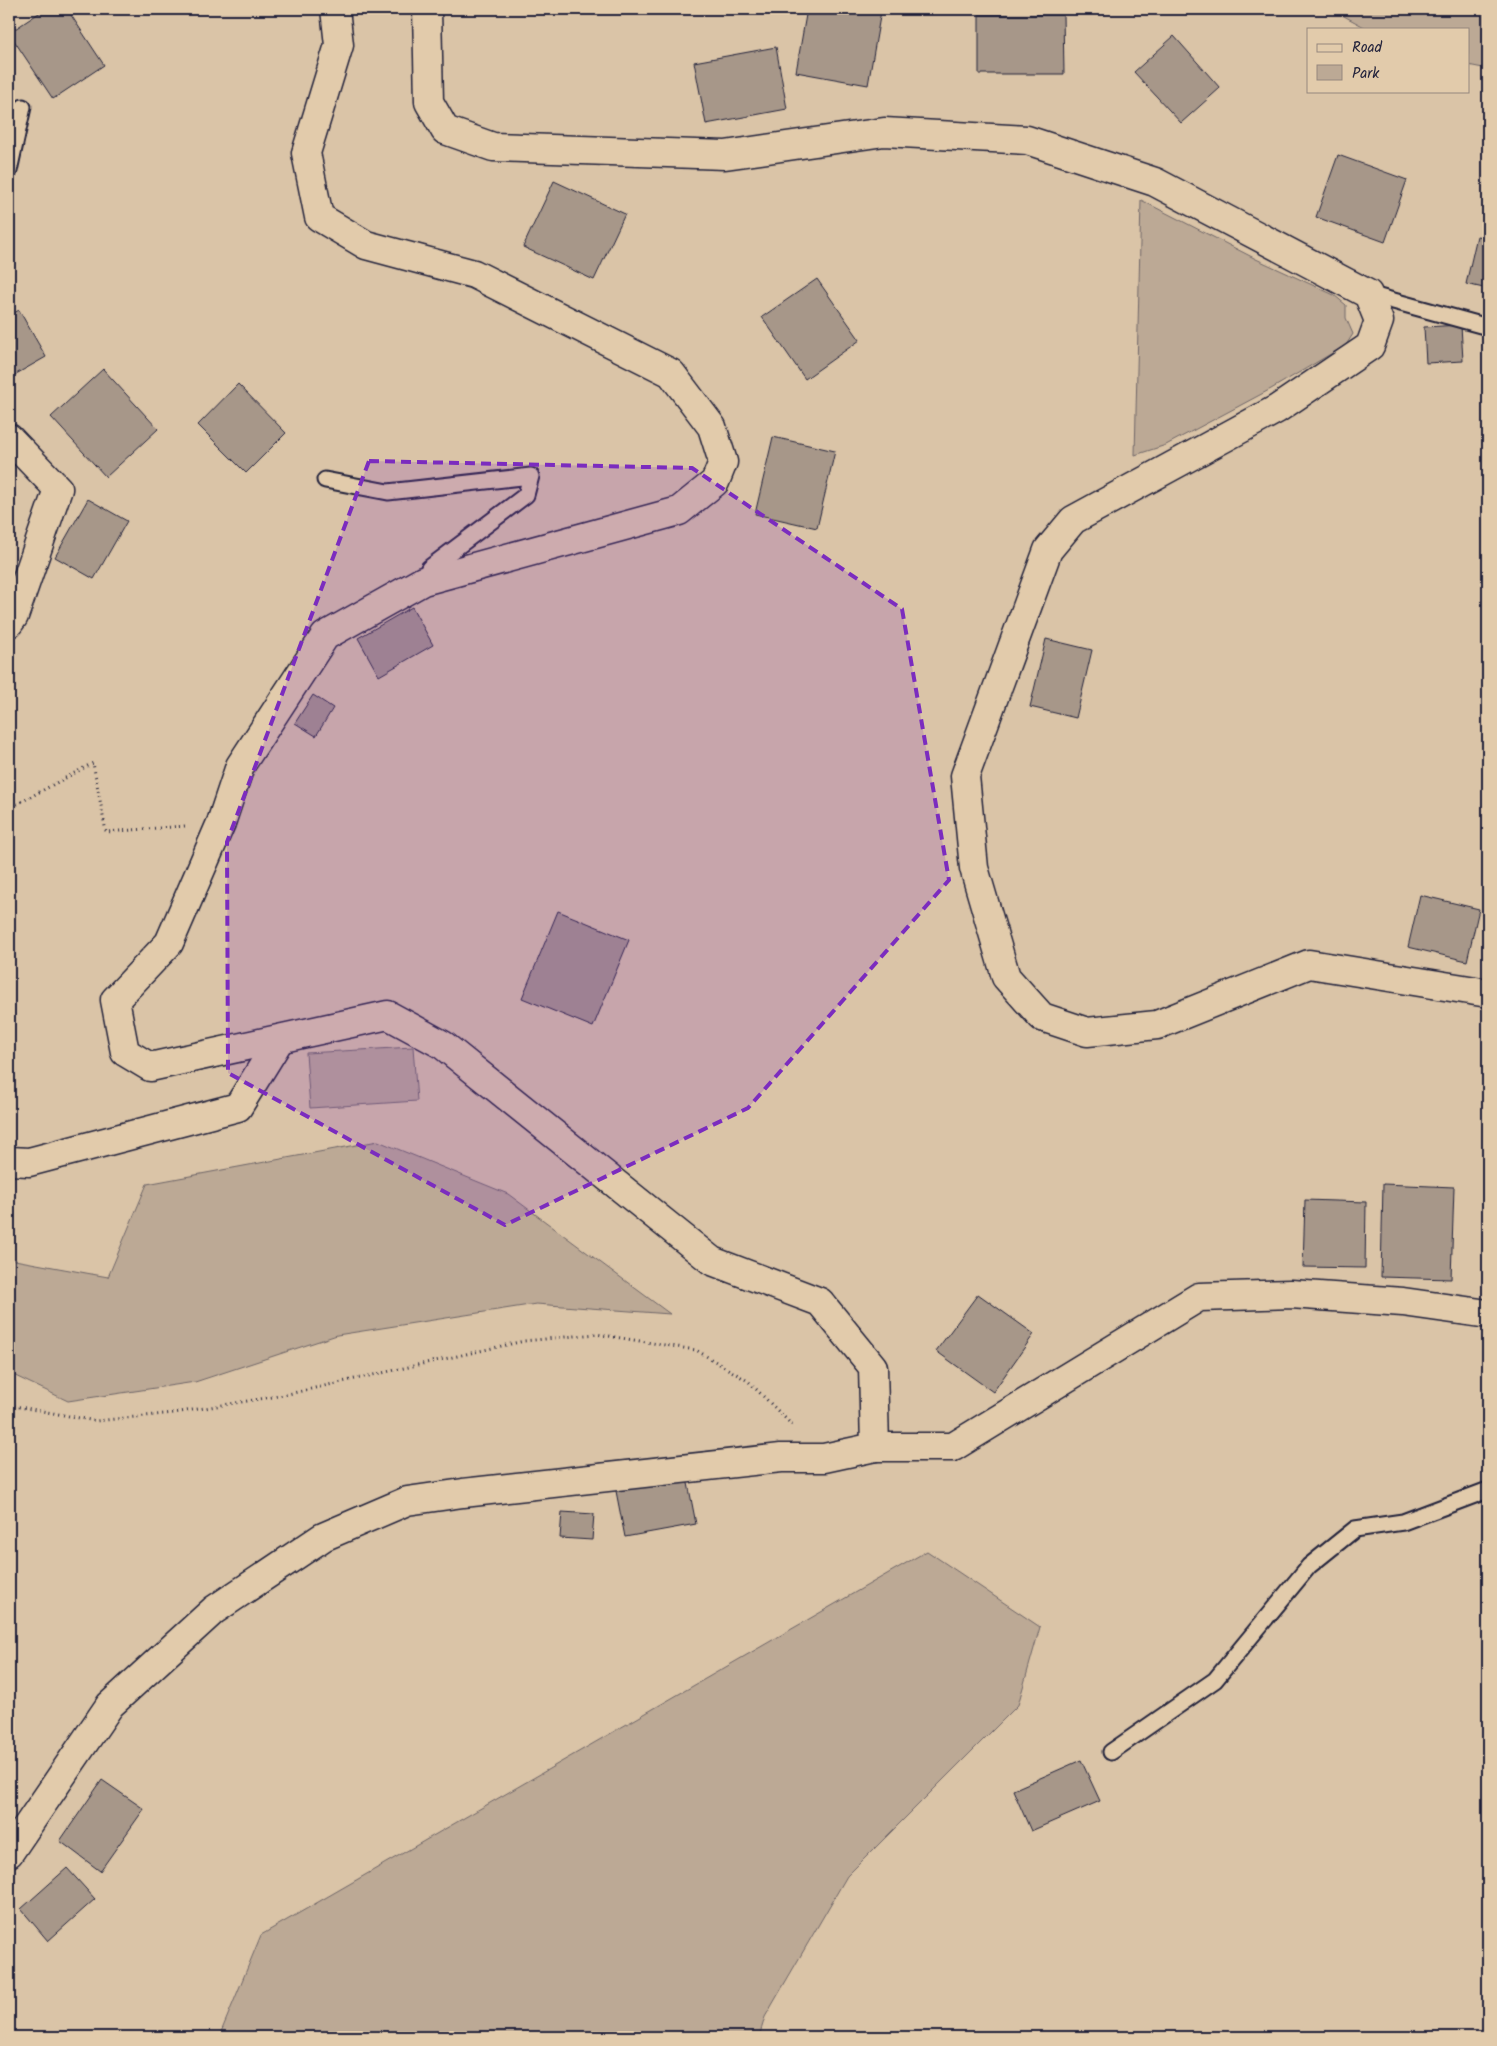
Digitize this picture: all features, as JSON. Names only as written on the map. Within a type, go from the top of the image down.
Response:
[{"type":"street","points":[[335,9],[339,45],[306,153],[320,218],[366,245],[474,274],[671,373],[712,427],[723,462],[715,482],[679,510],[423,581],[325,636],[240,766],[221,824],[169,943],[114,1000],[125,1052],[150,1067],[388,1015],[442,1045],[712,1261],[820,1302],[873,1367],[875,1447]]},
{"type":"street","points":[[426,9],[429,102],[445,130],[492,147],[725,155],[884,132],[1027,140],[1155,182],[1368,294],[1380,321],[1370,346],[1277,409],[1073,520],[1048,550],[965,776],[974,868],[1006,977],[1042,1018],[1086,1032],[1157,1025],[1310,964],[1488,993]]},
{"type":"street","points":[[9,438],[58,489],[14,616],[9,623]]},
{"type":"street","points":[[9,1161],[29,1162],[238,1107],[280,1039]]},
{"type":"street","points":[[9,1853],[110,1705],[214,1610],[323,1537],[407,1501],[462,1493],[781,1458],[824,1458],[875,1447],[953,1447],[1199,1297],[1291,1294],[1403,1302],[1488,1314]]},
{"type":"lane","points":[[9,171],[23,107]]},
{"type":"lane","points":[[1368,294],[1488,327]]},
{"type":"lane","points":[[325,480],[388,492],[531,476],[526,495],[429,568],[423,581]]},
{"type":"lane","points":[[1112,1752],[1216,1680],[1309,1566],[1356,1529],[1403,1522],[1488,1490]]},
{"type":"path","points":[[9,806],[10,808],[93,763],[106,832],[221,824]]},
{"type":"path","points":[[9,1405],[96,1421],[174,1413],[284,1395],[524,1341],[596,1334],[696,1350],[748,1381],[793,1426],[781,1458]]},
{"type":"highlighted area","points":[[369,461],[692,468],[902,609],[949,880],[748,1108],[505,1225],[228,1073],[227,842]]},
{"type":"green space","points":[[1331,9],[1488,9],[1488,69],[1470,65],[1470,28],[1366,28]]},
{"type":"green space","points":[[1141,200],[1256,259],[1334,295],[1346,305],[1346,318],[1353,334],[1346,345],[1271,389],[1166,445],[1135,455]]},
{"type":"green space","points":[[413,1047],[417,1101],[310,1108],[306,1053]]},
{"type":"green space","points":[[378,1141],[508,1194],[670,1314],[536,1304],[337,1335],[195,1382],[68,1401],[9,1373],[9,1259],[108,1277],[147,1184]]},
{"type":"green space","points":[[927,1551],[1040,1627],[1018,1705],[847,1876],[765,2017],[759,2037],[219,2037],[261,1935]]},
{"type":"building","points":[[45,9],[67,9],[104,65],[53,99],[9,33]]},
{"type":"building","points":[[807,9],[881,11],[868,85],[796,72]]},
{"type":"building","points":[[979,15],[1063,15],[1064,74],[979,74]]},
{"type":"building","points":[[1174,36],[1220,88],[1181,123],[1134,72]]},
{"type":"building","points":[[776,47],[787,109],[706,124],[694,62]]},
{"type":"building","points":[[1338,155],[1407,180],[1385,242],[1316,217]]},
{"type":"building","points":[[554,181],[625,214],[594,280],[523,247]]},
{"type":"building","points":[[1477,236],[1488,238],[1488,289],[1466,284]]},
{"type":"building","points":[[817,279],[860,340],[805,379],[762,317]]},
{"type":"building","points":[[19,310],[46,357],[9,378],[9,316]]},
{"type":"building","points":[[1461,325],[1463,361],[1426,363],[1424,327]]},
{"type":"building","points":[[103,369],[158,429],[106,477],[51,417]]},
{"type":"building","points":[[238,384],[286,433],[246,473],[198,425]]},
{"type":"building","points":[[773,437],[835,451],[817,528],[755,514]]},
{"type":"building","points":[[88,499],[127,521],[94,579],[55,557]]},
{"type":"building","points":[[412,607],[433,645],[379,676],[358,638]]},
{"type":"building","points":[[1046,639],[1092,650],[1076,718],[1030,707]]},
{"type":"building","points":[[313,695],[333,708],[316,736],[295,723]]},
{"type":"building","points":[[1420,895],[1479,909],[1467,961],[1408,947]]},
{"type":"building","points":[[558,911],[629,940],[593,1027],[522,998]]},
{"type":"building","points":[[1383,1184],[1454,1187],[1451,1279],[1381,1277]]},
{"type":"building","points":[[1305,1200],[1366,1202],[1365,1268],[1303,1267]]},
{"type":"building","points":[[978,1294],[1034,1334],[993,1392],[936,1351]]},
{"type":"building","points":[[686,1473],[696,1524],[625,1537],[615,1486]]},
{"type":"building","points":[[562,1512],[594,1514],[592,1540],[560,1538]]},
{"type":"building","points":[[1081,1760],[1100,1801],[1031,1831],[1013,1790]]},
{"type":"building","points":[[102,1780],[144,1809],[100,1871],[60,1841]]},
{"type":"building","points":[[67,1868],[95,1899],[48,1941],[21,1909]]}]
